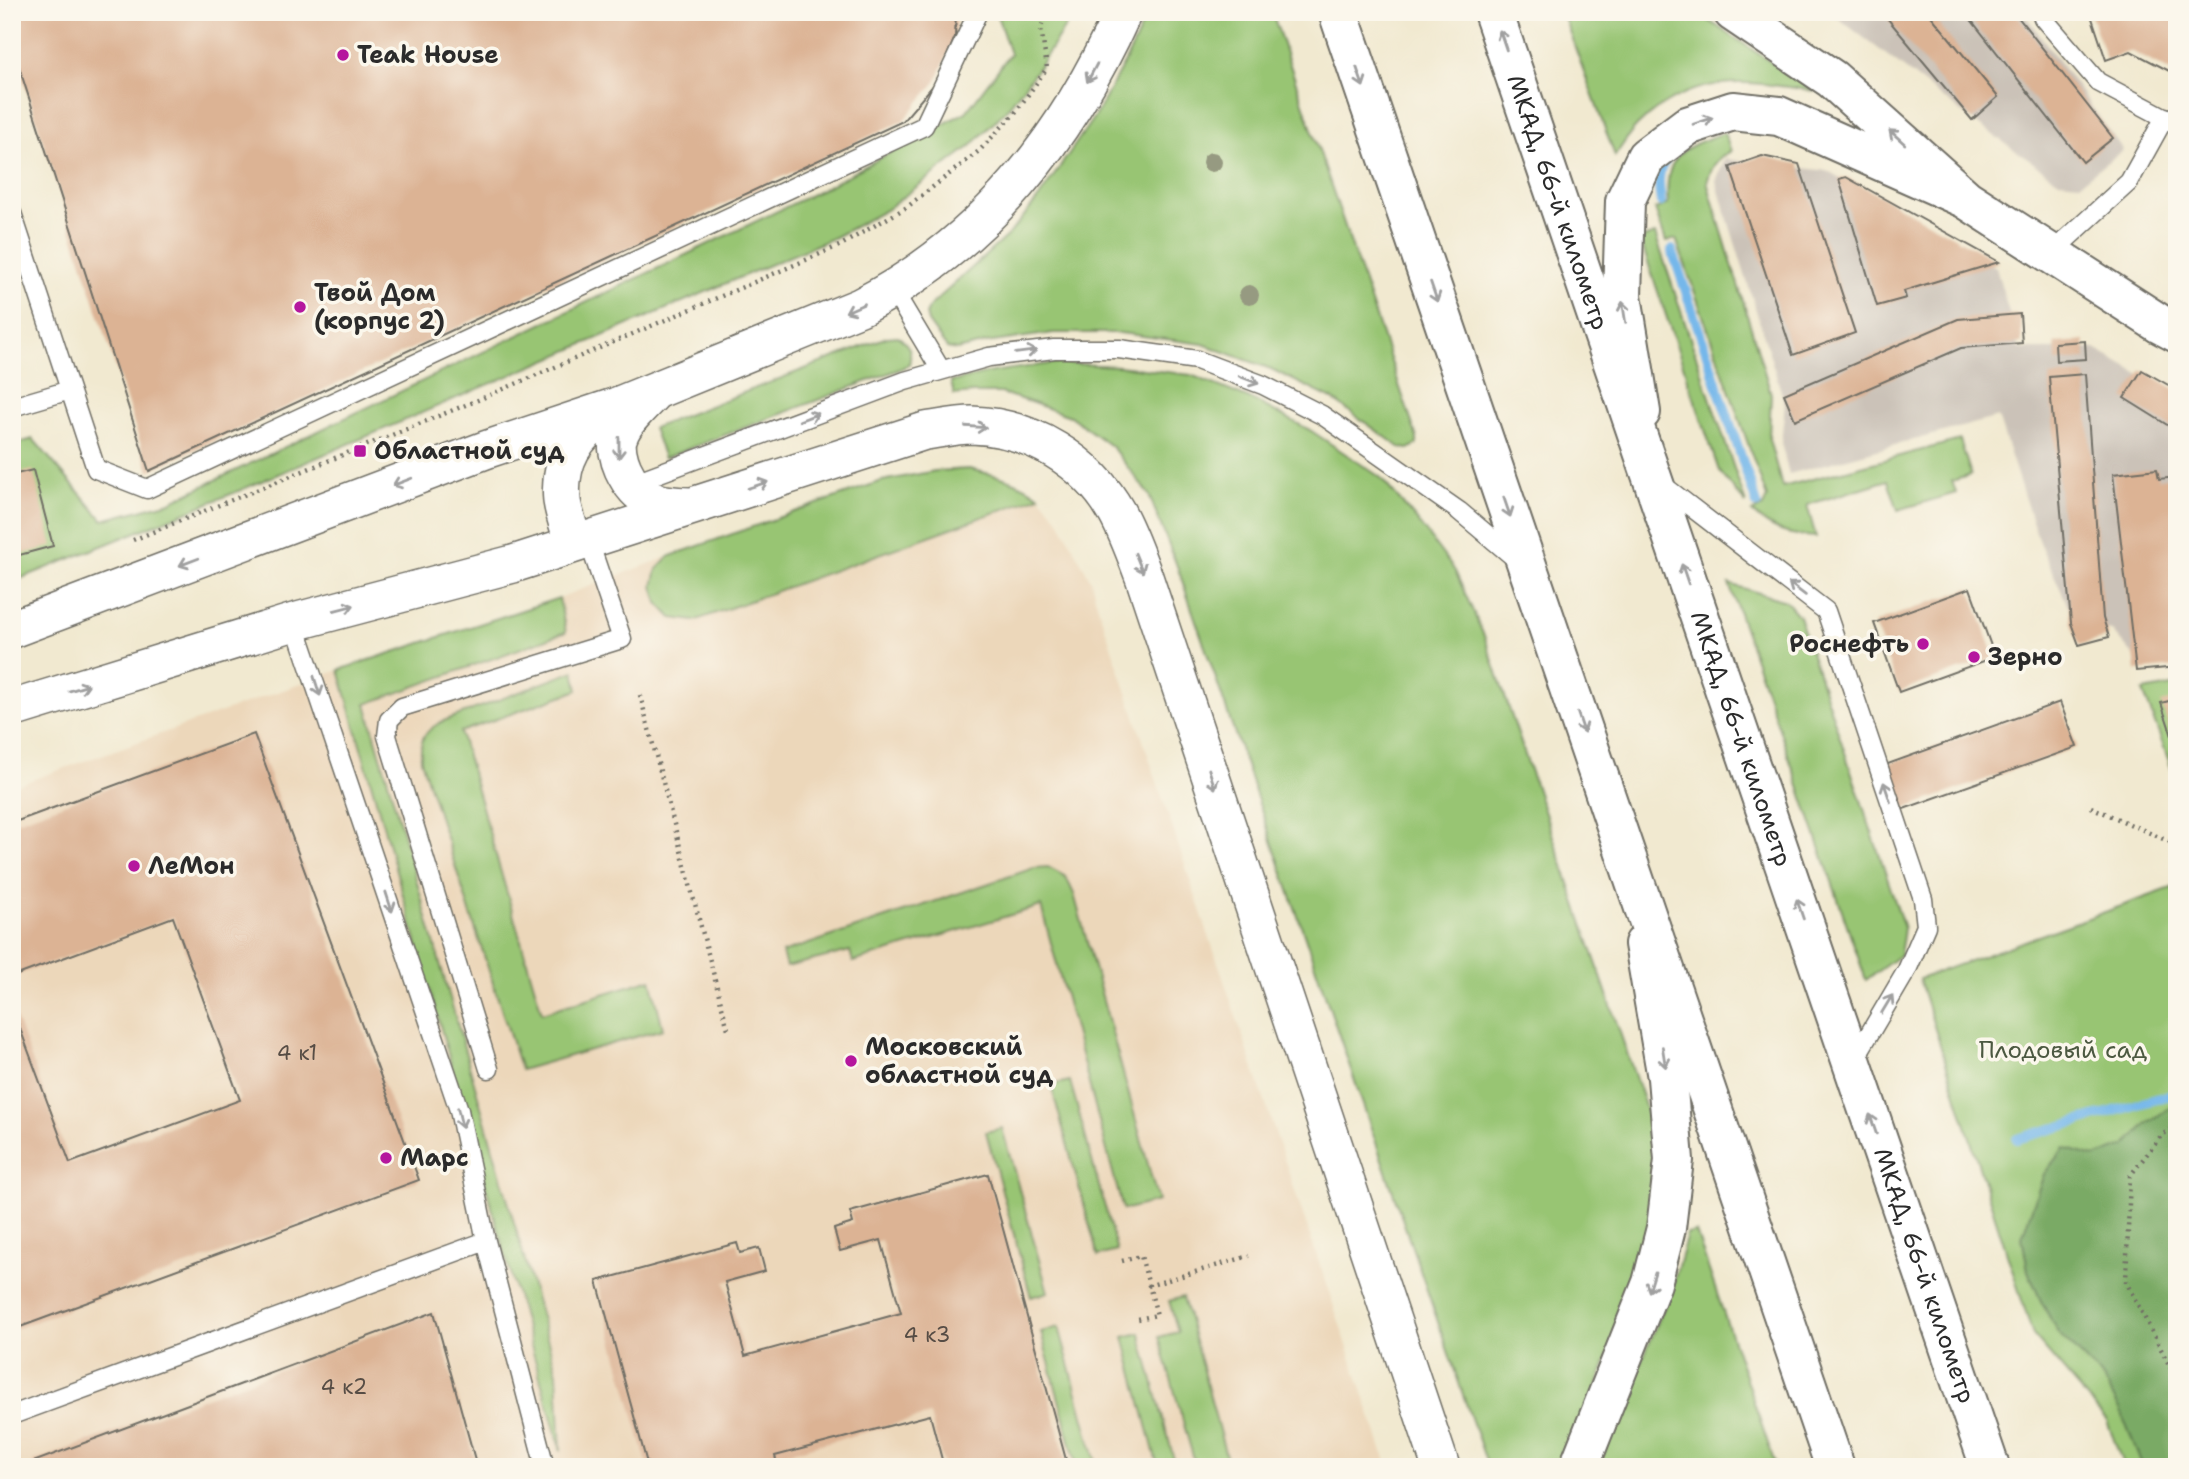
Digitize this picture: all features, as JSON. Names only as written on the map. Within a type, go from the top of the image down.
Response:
[{"type":"main road","points":[[1338,12],[1835,1467]]},
{"type":"main road","name":"МКАД, 66-й километр","points":[[1493,12],[1990,1467]]},
{"type":"main road","points":[[1733,12],[1832,79],[1966,199],[2177,333]]},
{"type":"main road","points":[[1652,476],[1622,296],[1625,201],[1646,157],[1688,126],[1733,111],[1779,116],[1966,199]]},
{"type":"main road","points":[[1579,1467],[1652,1283],[1666,1228],[1674,1160],[1667,1078],[1647,955],[1615,823]]},
{"type":"street","points":[[12,629],[488,449],[654,392],[860,307],[893,290],[953,246],[991,213],[1019,182],[1082,94],[1123,12]]},
{"type":"street","points":[[654,392],[631,416],[618,438],[619,461],[630,484],[643,497],[667,505],[693,506]]},
{"type":"street","points":[[581,542],[562,502],[562,473],[572,445],[592,424],[617,406]]},
{"type":"street","points":[[12,709],[294,622],[513,564],[925,431],[972,425],[1015,432],[1052,447],[1087,472],[1117,512],[1144,577],[1441,1467]]},
{"type":"lane","points":[[12,213],[96,469],[147,489],[924,126],[978,12]]},
{"type":"lane","points":[[2041,12],[2043,18],[2098,82],[2171,121],[2129,183],[2050,254]]},
{"type":"lane","points":[[893,290],[941,370]]},
{"type":"lane","points":[[630,484],[941,370],[989,357],[1054,349],[1119,349],[1197,360],[1263,385],[1322,415],[1459,511],[1528,569]]},
{"type":"lane","points":[[12,407],[70,390]]},
{"type":"lane","points":[[1652,476],[1826,611],[1923,899],[1926,926],[1907,970],[1852,1063]]},
{"type":"lane","points":[[489,1069],[387,736],[389,720],[402,707],[622,639],[581,542]]},
{"type":"lane","points":[[294,622],[459,1110],[486,1241],[545,1467]]},
{"type":"lane","points":[[12,1415],[486,1241]]},
{"type":"path","points":[[129,541],[478,400],[841,245],[896,213],[979,151],[1015,113],[1046,68],[1041,28],[1046,12]]},
{"type":"path","points":[[640,695],[729,1033]]},
{"type":"path","points":[[2091,807],[2177,845]]},
{"type":"path","points":[[2177,1124],[2161,1136],[2130,1176],[2126,1282],[2177,1380]]},
{"type":"path","points":[[1122,1261],[1141,1256],[1157,1315],[1138,1319]]},
{"type":"path","points":[[1149,1286],[1249,1256]]},
{"type":"shaded area","points":[[1830,12],[2023,12],[2123,150],[2080,183],[2059,181],[1972,120]]},
{"type":"shaded area","points":[[1725,159],[1828,171],[1996,267],[2019,349],[2095,349],[2177,396],[2177,662],[2142,665],[2111,630],[2082,636],[2039,542],[1998,417],[1789,474],[1781,443],[1785,404],[1716,181]]},
{"type":"shaded area","name":"Московский областной суд","points":[[969,469],[1027,486],[1040,496],[1059,520],[1091,581],[1388,1467],[12,1467],[12,787],[339,670],[559,598],[882,481],[935,471]]},
{"type":"green space","points":[[996,12],[1075,12],[1007,109],[971,146],[886,210],[835,237],[236,492],[12,582],[12,445],[33,439],[103,520],[170,502],[815,193],[966,112],[1010,54]]},
{"type":"green space","points":[[1148,12],[1272,12],[1417,438],[1417,444],[1409,449],[1401,448],[1332,399],[1271,369],[1203,344],[1120,333],[1053,333],[957,350],[947,348],[928,322],[926,314],[930,306],[1010,233],[1038,199],[1100,108]]},
{"type":"green space","points":[[1562,12],[1696,12],[1814,91],[1742,83],[1699,88],[1678,96],[1658,109],[1634,129],[1615,156]]},
{"type":"green space","points":[[1724,133],[1731,151],[1715,163],[1707,182],[1771,394],[1769,439],[1782,487],[1960,440],[1971,475],[1952,481],[1956,493],[1898,510],[1888,480],[1807,505],[1816,537],[1781,531],[1752,512],[1763,507],[1767,498],[1676,239],[1666,242],[1655,209],[1668,204],[1669,174],[1678,156],[1686,149]]},
{"type":"green space","points":[[1655,234],[1746,504],[1719,471],[1640,239]]},
{"type":"green space","points":[[898,336],[910,351],[909,364],[900,369],[664,458],[653,428],[887,337]]},
{"type":"green space","points":[[1055,363],[1119,366],[1191,375],[1255,401],[1310,430],[1380,477],[1455,571],[1485,638],[1652,1126],[1659,1176],[1656,1227],[1567,1467],[1488,1467],[1177,566],[1149,495],[1112,447],[1070,416],[1001,393],[954,395],[951,382],[992,372]]},
{"type":"green space","points":[[969,469],[1015,482],[1040,496],[694,621],[672,618],[658,603],[653,586],[657,569],[670,556],[882,481],[935,471]]},
{"type":"green space","points":[[1729,584],[1786,601],[1799,616],[1904,928],[1900,955],[1866,980]]},
{"type":"green space","points":[[559,598],[566,632],[366,704],[557,1373],[561,1451],[339,670]]},
{"type":"green space","points":[[574,671],[578,690],[460,732],[542,1013],[651,979],[663,1029],[521,1070],[421,760],[421,747],[426,733],[441,722]]},
{"type":"green space","points":[[2177,685],[2177,783],[2143,691]]},
{"type":"green space","points":[[1048,867],[1066,877],[1074,894],[1158,1201],[1123,1210],[1041,906],[853,962],[850,951],[786,967],[782,953],[1034,868]]},
{"type":"green space","name":"Плодовый сад","points":[[2177,886],[2177,1467],[2124,1467],[2107,1421],[2033,1335],[1919,979]]},
{"type":"green space","points":[[1070,1081],[1117,1251],[1098,1256],[1051,1085]]},
{"type":"green space","points":[[2177,1103],[2177,1467],[2143,1467],[2120,1409],[2103,1378],[2058,1333],[2041,1301],[2028,1271],[2022,1237],[2044,1174],[2064,1148],[2095,1157],[2125,1146],[2147,1123]]},
{"type":"green space","points":[[1002,1128],[1048,1292],[1031,1297],[986,1132]]},
{"type":"green space","points":[[1696,1232],[1776,1467],[1598,1467],[1672,1288],[1687,1234]]},
{"type":"green space","points":[[1183,1297],[1229,1467],[1196,1467],[1159,1337],[1178,1332],[1169,1301]]},
{"type":"green space","points":[[1059,1327],[1097,1467],[1077,1467],[1041,1332]]},
{"type":"green space","points":[[1140,1333],[1176,1467],[1158,1467],[1124,1337]]},
{"type":"building","name":"Твой Дом (корпус 2)","points":[[12,12],[956,12],[955,37],[936,82],[903,121],[149,471],[12,45]]},
{"type":"building","points":[[1882,12],[1928,12],[1998,97],[1972,120]]},
{"type":"building","points":[[1965,12],[2014,12],[2113,138],[2083,162]]},
{"type":"building","points":[[2090,12],[2177,12],[2177,75],[2131,51],[2106,60]]},
{"type":"building","points":[[1762,156],[1799,164],[1855,333],[1793,355],[1730,167]]},
{"type":"building","points":[[1846,177],[1999,262],[1904,291],[1906,298],[1877,306],[1839,179]]},
{"type":"building","points":[[2020,314],[2022,343],[1961,348],[1795,420],[1784,394],[1958,319]]},
{"type":"building","points":[[2085,341],[2086,359],[2056,361],[2055,343]]},
{"type":"building","points":[[2142,370],[2177,390],[2177,431],[2124,398]]},
{"type":"building","points":[[2085,374],[2103,618],[2109,637],[2079,645],[2071,623],[2049,377]]},
{"type":"building","points":[[2157,469],[2159,479],[2177,477],[2177,667],[2136,671],[2113,474]]},
{"type":"building","points":[[33,470],[53,546],[12,557],[12,475]]},
{"type":"building","points":[[1970,588],[1995,657],[1899,692],[1874,623]]},
{"type":"building","points":[[2177,699],[2177,734],[2172,736],[2161,703]]},
{"type":"building","points":[[2060,702],[2077,747],[1898,811],[1882,766]]},
{"type":"building","points":[[254,734],[419,1180],[12,1330],[12,1007],[70,1163],[240,1100],[173,917],[12,977],[12,823]]},
{"type":"building","points":[[988,1174],[1068,1467],[944,1467],[930,1415],[775,1456],[778,1467],[648,1467],[597,1281],[737,1243],[740,1253],[759,1248],[765,1271],[725,1282],[745,1356],[901,1313],[881,1240],[840,1251],[834,1229],[853,1223],[850,1212]]},
{"type":"building","points":[[434,1312],[477,1467],[35,1467],[33,1462]]},
{"type":"waterway","points":[[1661,202],[1659,175],[1665,161]]},
{"type":"waterway","points":[[1672,250],[1757,504]]},
{"type":"waterway","points":[[2017,1139],[2177,1093]]},
{"type":"place","name":"Teak House","points":[[343,55]]},
{"type":"place","name":"Твой Дом (корпус 2)","points":[[300,307]]},
{"type":"place","name":"Областной суд","points":[[360,451]]},
{"type":"place","name":"Роснефть","points":[[1923,644]]},
{"type":"place","name":"Зерно","points":[[1974,657]]},
{"type":"place","name":"ЛеМон","points":[[134,866]]},
{"type":"place","name":"Московский областной суд","points":[[851,1061]]},
{"type":"place","name":"Марс","points":[[386,1158]]}]
